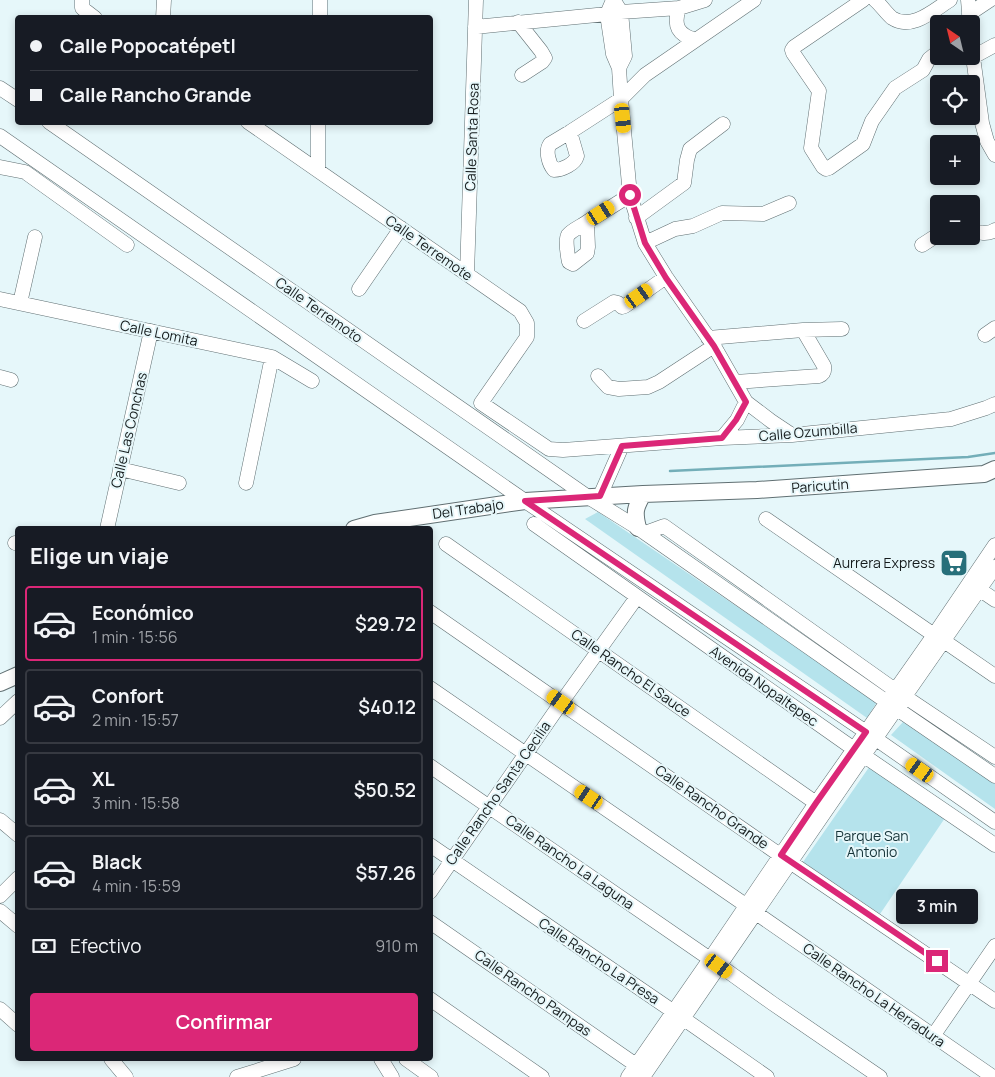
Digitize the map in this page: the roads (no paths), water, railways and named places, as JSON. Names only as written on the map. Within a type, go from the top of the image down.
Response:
[{"type":"main road","name":"Paricutin","points":[[643,494],[757,490],[984,474],[995,469]]},
{"type":"main road","name":"Del Trabajo","points":[[364,526],[525,501],[643,494]]},
{"type":"main road","points":[[641,530],[635,517],[636,506],[643,494]]},
{"type":"main road","points":[[0,683],[15,676]]},
{"type":"street","points":[[82,0],[82,8],[91,15]]},
{"type":"street","points":[[163,15],[164,0]]},
{"type":"street","points":[[320,0],[320,15]]},
{"type":"street","name":"Calle Santa Rosa","points":[[467,274],[476,0]]},
{"type":"street","points":[[476,27],[614,7],[679,8],[704,0]]},
{"type":"street","points":[[570,132],[621,99],[645,75],[754,0]]},
{"type":"street","points":[[863,0],[792,50],[819,91],[811,147],[823,167],[829,168],[863,144],[872,121],[896,88],[923,70],[930,58]]},
{"type":"street","points":[[876,0],[892,18],[904,22],[918,20],[950,0]]},
{"type":"street","points":[[969,12],[990,0]]},
{"type":"street","points":[[614,7],[625,56],[619,68],[630,195],[645,243],[666,278],[711,342],[746,402],[792,434]]},
{"type":"street","points":[[679,8],[676,19],[678,29],[685,37],[696,40]]},
{"type":"street","points":[[518,22],[545,58],[522,75]]},
{"type":"street","points":[[980,53],[995,45]]},
{"type":"street","points":[[974,65],[982,123],[995,155]]},
{"type":"street","points":[[619,68],[631,75],[645,75]]},
{"type":"street","points":[[0,88],[15,98]]},
{"type":"street","points":[[636,218],[684,183],[690,149],[723,124]]},
{"type":"street","name":"Calle Terremoto","points":[[53,125],[995,776]]},
{"type":"street","name":"Calle Terremote","points":[[252,125],[520,312],[527,322],[527,338],[481,403]]},
{"type":"street","points":[[318,125],[318,170]]},
{"type":"street","points":[[0,136],[525,501],[871,735],[995,822]]},
{"type":"street","points":[[0,167],[25,172],[127,244]]},
{"type":"street","points":[[587,222],[587,253],[574,264],[569,262],[566,239],[568,235],[587,222],[630,195]]},
{"type":"street","points":[[645,243],[675,229],[693,226],[722,213],[763,214],[788,203]]},
{"type":"street","points":[[359,289],[401,228]]},
{"type":"street","points":[[980,233],[990,233],[995,230]]},
{"type":"street","points":[[20,303],[36,237]]},
{"type":"street","points":[[922,245],[930,240]]},
{"type":"street","points":[[584,321],[614,302],[622,307],[626,306],[666,278]]},
{"type":"street","name":"Calle Lomita","points":[[0,299],[272,357],[312,381]]},
{"type":"street","points":[[598,376],[608,386],[619,389],[648,387],[659,382],[711,342],[803,330],[842,329]]},
{"type":"street","points":[[735,382],[819,376],[823,374],[824,366],[803,330]]},
{"type":"street","name":"Calle Las Conchas","points":[[107,526],[151,331]]},
{"type":"street","points":[[246,483],[272,357]]},
{"type":"street","points":[[722,438],[736,420],[746,402]]},
{"type":"street","name":"Calle Ozumbilla","points":[[481,403],[549,449],[563,450],[792,434],[951,419],[995,404]]},
{"type":"street","points":[[594,497],[622,446]]},
{"type":"street","points":[[120,469],[179,483]]},
{"type":"street","points":[[766,519],[995,676]]},
{"type":"street","name":"Avenida Nopaltepec","points":[[534,524],[995,845]]},
{"type":"street","points":[[641,530],[664,526],[900,693],[995,757]]},
{"type":"street","name":"Calle Rancho El Sauce","points":[[446,544],[816,803]]},
{"type":"street","points":[[628,1077],[644,1073],[678,1015],[974,586],[995,545]]},
{"type":"street","points":[[974,586],[995,567]]},
{"type":"street","points":[[974,586],[995,600]]},
{"type":"street","name":"Calle Rancho Santa Cecilia","points":[[433,888],[561,702],[637,597]]},
{"type":"street","name":"Calle Rancho Grande","points":[[433,614],[786,859],[995,1001]]},
{"type":"street","name":"Calle Rancho La Herradura","points":[[433,690],[993,1077]]},
{"type":"street","points":[[0,718],[15,704]]},
{"type":"street","points":[[786,859],[816,803],[859,752]]},
{"type":"street","name":"Calle Rancho La Laguna","points":[[433,768],[880,1077]]},
{"type":"street","points":[[0,820],[15,832]]},
{"type":"street","name":"Calle Rancho La Presa","points":[[433,848],[767,1077]]},
{"type":"street","points":[[0,896],[15,881]]},
{"type":"street","points":[[0,910],[15,923]]},
{"type":"street","name":"Calle Rancho Pampas","points":[[433,924],[644,1073]]},
{"type":"street","points":[[933,1036],[995,946]]},
{"type":"street","points":[[433,1001],[542,1077]]},
{"type":"street","points":[[0,1009],[15,1022]]},
{"type":"street","points":[[113,1061],[126,1077]]},
{"type":"street","points":[[238,1077],[288,1061]]},
{"type":"street","points":[[382,1061],[392,1077]]},
{"type":"street","points":[[409,1061],[431,1077]]},
{"type":"waterway","points":[[670,471],[968,457],[995,453]]},
{"type":"place","name":"Aurrera Express","points":[[954,563]]},
{"type":"park label","name":"Parque San Antonio","points":[[872,844]]}]
